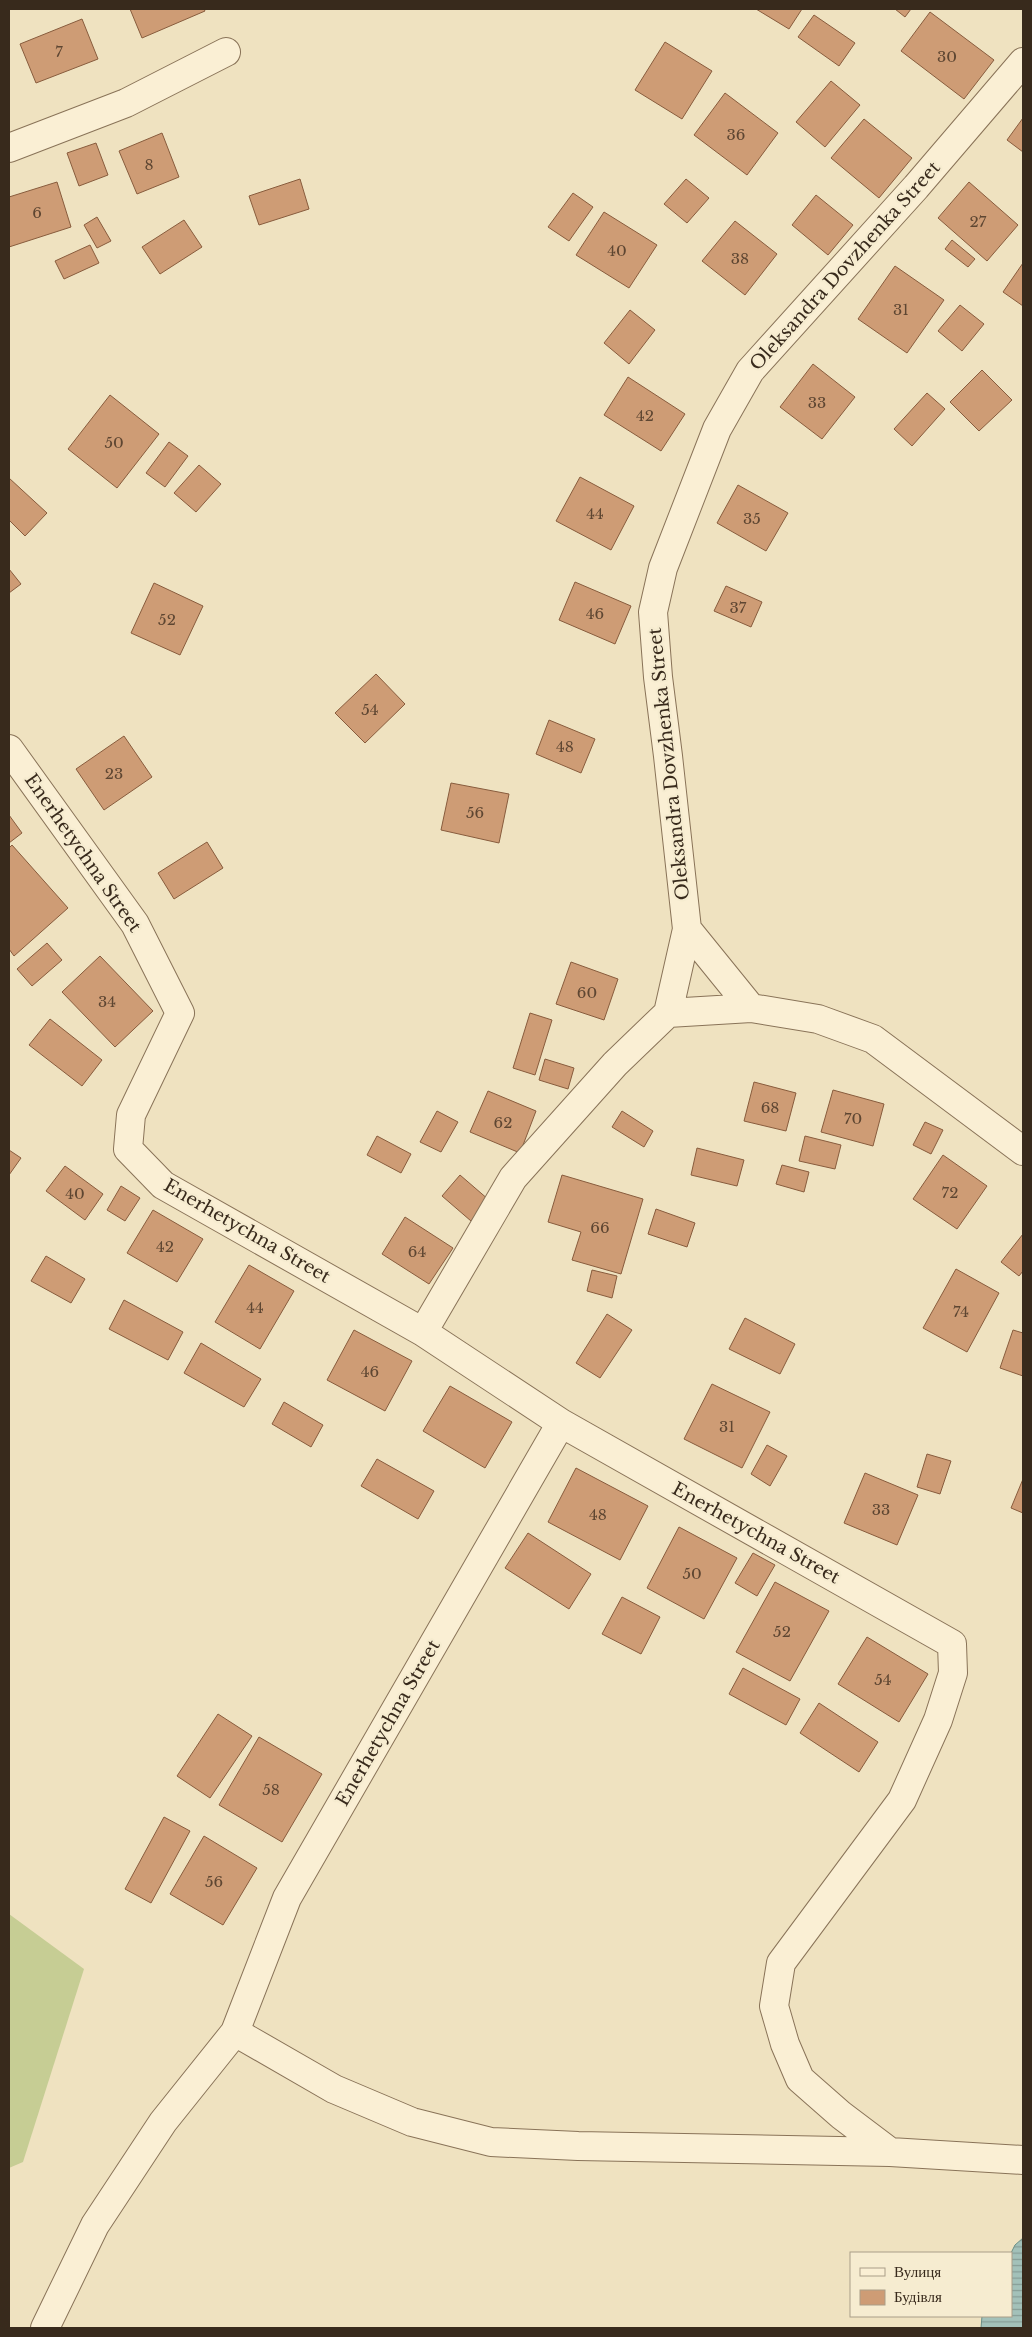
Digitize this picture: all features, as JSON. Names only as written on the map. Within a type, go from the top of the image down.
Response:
[{"type":"street","points":[[9,148],[126,103],[226,52]]},
{"type":"street","name":"Oleksandra Dovzhenka Street","points":[[668,1013],[687,929],[658,677],[653,612],[663,568],[717,430],[750,370],[916,187],[1023,62]]},
{"type":"street","name":"Enerhetychna Street","points":[[9,749],[135,924],[180,1013],[132,1115],[128,1149],[163,1185],[423,1332],[561,1423],[952,1644],[953,1673],[938,1720],[902,1800],[781,1963],[774,2006],[785,2044],[800,2078],[841,2115],[890,2152]]},
{"type":"street","points":[[687,929],[751,1008]]},
{"type":"street","points":[[423,1332],[513,1178],[614,1064],[668,1013],[751,1008],[818,1019],[873,1039],[1023,1151]]},
{"type":"street","name":"Enerhetychna Street","points":[[45,2328],[95,2225],[163,2122],[235,2032],[287,1898],[561,1423]]},
{"type":"street","points":[[235,2032],[343,2093],[412,2122],[491,2142],[578,2146],[890,2152],[1023,2160]]},
{"type":"green space","points":[[9,1914],[84,1969],[23,2162],[9,2168]]},
{"type":"water","points":[[1023,2238],[1023,2328],[981,2328],[982,2317],[1012,2317],[1012,2252],[1015,2245]]},
{"type":"building","points":[[130,9],[204,9],[205,11],[142,38]]},
{"type":"building","points":[[756,9],[802,9],[789,29]]},
{"type":"building","points":[[895,9],[911,9],[905,17]]},
{"type":"building","points":[[930,12],[994,60],[964,99],[901,51]]},
{"type":"building","points":[[814,15],[855,43],[839,66],[798,37]]},
{"type":"building","points":[[82,19],[98,59],[36,83],[20,44]]},
{"type":"building","points":[[665,42],[712,71],[682,119],[635,90]]},
{"type":"building","points":[[831,81],[860,105],[825,147],[796,122]]},
{"type":"building","points":[[725,93],[778,133],[747,175],[694,135]]},
{"type":"building","points":[[1023,118],[1023,152],[1007,140]]},
{"type":"building","points":[[864,119],[912,158],[879,198],[831,158]]},
{"type":"building","points":[[162,133],[179,177],[137,194],[119,151]]},
{"type":"building","points":[[96,143],[108,175],[79,186],[67,153]]},
{"type":"building","points":[[300,179],[309,209],[259,225],[249,196]]},
{"type":"building","points":[[686,179],[709,198],[687,223],[664,204]]},
{"type":"building","points":[[57,182],[71,227],[9,247],[9,197]]},
{"type":"building","points":[[969,182],[1018,225],[987,261],[938,218]]},
{"type":"building","points":[[573,193],[593,207],[569,241],[548,227]]},
{"type":"building","points":[[816,195],[853,225],[828,255],[792,225]]},
{"type":"building","points":[[604,212],[657,245],[629,288],[576,255]]},
{"type":"building","points":[[97,217],[111,241],[97,248],[84,225]]},
{"type":"building","points":[[184,220],[202,247],[160,274],[142,247]]},
{"type":"building","points":[[735,221],[777,254],[745,295],[702,261]]},
{"type":"building","points":[[952,240],[975,259],[968,267],[945,249]]},
{"type":"building","points":[[90,245],[99,263],[64,279],[55,261]]},
{"type":"building","points":[[1023,263],[1023,306],[1003,292]]},
{"type":"building","points":[[895,266],[944,300],[907,353],[858,319]]},
{"type":"building","points":[[960,305],[984,324],[962,351],[938,331]]},
{"type":"building","points":[[630,310],[655,330],[629,364],[604,343]]},
{"type":"building","points":[[813,364],[855,397],[822,439],[780,407]]},
{"type":"building","points":[[982,370],[1012,400],[979,431],[950,402]]},
{"type":"building","points":[[628,377],[685,414],[661,451],[604,415]]},
{"type":"building","points":[[927,393],[945,409],[912,446],[894,429]]},
{"type":"building","points":[[110,395],[159,434],[117,488],[68,449]]},
{"type":"building","points":[[169,442],[188,456],[165,487],[146,473]]},
{"type":"building","points":[[199,465],[221,484],[196,512],[174,493]]},
{"type":"building","points":[[580,477],[634,506],[611,550],[556,521]]},
{"type":"building","points":[[9,478],[47,513],[25,536],[9,520]]},
{"type":"building","points":[[738,485],[788,513],[766,551],[717,523]]},
{"type":"building","points":[[9,569],[21,584],[9,593]]},
{"type":"building","points":[[575,582],[631,606],[615,644],[559,620]]},
{"type":"building","points":[[154,583],[203,606],[180,655],[131,633]]},
{"type":"building","points":[[726,586],[762,602],[751,627],[714,611]]},
{"type":"building","points":[[376,674],[405,704],[365,743],[335,713]]},
{"type":"building","points":[[549,720],[595,739],[581,773],[536,754]]},
{"type":"building","points":[[124,736],[152,777],[104,810],[76,769]]},
{"type":"building","points":[[451,783],[509,794],[499,843],[441,830]]},
{"type":"building","points":[[9,815],[22,833],[9,843]]},
{"type":"building","points":[[207,842],[223,868],[174,899],[158,873]]},
{"type":"building","points":[[12,845],[68,908],[14,956],[9,949],[9,848]]},
{"type":"building","points":[[47,943],[62,960],[32,986],[17,969]]},
{"type":"building","points":[[100,956],[153,1011],[115,1047],[62,992]]},
{"type":"building","points":[[571,962],[618,979],[604,1020],[556,1004]]},
{"type":"building","points":[[530,1013],[552,1020],[535,1075],[513,1068]]},
{"type":"building","points":[[50,1019],[102,1060],[82,1086],[29,1045]]},
{"type":"building","points":[[545,1059],[574,1068],[568,1089],[539,1080]]},
{"type":"building","points":[[754,1082],[796,1093],[786,1131],[744,1121]]},
{"type":"building","points":[[833,1090],[884,1104],[873,1146],[821,1132]]},
{"type":"building","points":[[488,1091],[536,1111],[520,1153],[470,1132]]},
{"type":"building","points":[[437,1111],[458,1122],[441,1152],[420,1142]]},
{"type":"building","points":[[622,1111],[653,1131],[644,1147],[612,1127]]},
{"type":"building","points":[[925,1122],[943,1130],[931,1154],[913,1145]]},
{"type":"building","points":[[377,1136],[411,1154],[401,1173],[367,1155]]},
{"type":"building","points":[[805,1136],[841,1145],[835,1169],[799,1161]]},
{"type":"building","points":[[697,1148],[744,1160],[737,1186],[691,1175]]},
{"type":"building","points":[[9,1150],[21,1158],[9,1175]]},
{"type":"building","points":[[943,1155],[987,1186],[957,1229],[913,1199]]},
{"type":"building","points":[[782,1165],[809,1172],[804,1192],[776,1184]]},
{"type":"building","points":[[65,1166],[103,1194],[85,1220],[46,1191]]},
{"type":"building","points":[[460,1175],[489,1200],[471,1221],[442,1196]]},
{"type":"building","points":[[562,1175],[643,1199],[621,1274],[572,1260],[581,1232],[548,1222]]},
{"type":"building","points":[[121,1186],[140,1198],[125,1221],[107,1210]]},
{"type":"building","points":[[656,1209],[695,1223],[687,1247],[648,1234]]},
{"type":"building","points":[[153,1210],[203,1239],[177,1282],[127,1253]]},
{"type":"building","points":[[405,1217],[453,1248],[429,1284],[382,1254]]},
{"type":"building","points":[[1023,1234],[1023,1271],[1019,1276],[1001,1262]]},
{"type":"building","points":[[46,1256],[85,1279],[71,1303],[31,1281]]},
{"type":"building","points":[[249,1265],[294,1291],[260,1349],[215,1322]]},
{"type":"building","points":[[956,1269],[999,1293],[967,1352],[923,1328]]},
{"type":"building","points":[[592,1270],[617,1276],[612,1298],[587,1291]]},
{"type":"building","points":[[124,1300],[183,1332],[168,1360],[109,1329]]},
{"type":"building","points":[[607,1314],[632,1330],[600,1378],[576,1363]]},
{"type":"building","points":[[745,1318],[795,1344],[780,1374],[729,1349]]},
{"type":"building","points":[[354,1330],[412,1361],[385,1411],[327,1380]]},
{"type":"building","points":[[1013,1330],[1023,1333],[1023,1376],[1000,1368]]},
{"type":"building","points":[[201,1343],[261,1379],[244,1407],[184,1373]]},
{"type":"building","points":[[712,1384],[770,1412],[742,1468],[684,1439]]},
{"type":"building","points":[[450,1386],[512,1422],[485,1468],[423,1431]]},
{"type":"building","points":[[284,1402],[323,1425],[311,1447],[272,1424]]},
{"type":"building","points":[[767,1445],[787,1456],[770,1486],[751,1474]]},
{"type":"building","points":[[927,1454],[951,1461],[940,1494],[917,1487]]},
{"type":"building","points":[[377,1459],[434,1491],[418,1519],[361,1486]]},
{"type":"building","points":[[576,1468],[648,1506],[620,1560],[548,1522]]},
{"type":"building","points":[[865,1473],[918,1495],[897,1545],[844,1523]]},
{"type":"building","points":[[1023,1479],[1023,1513],[1011,1508]]},
{"type":"building","points":[[679,1527],[737,1558],[704,1619],[647,1588]]},
{"type":"building","points":[[528,1533],[591,1574],[569,1609],[505,1568]]},
{"type":"building","points":[[753,1553],[775,1565],[757,1596],[735,1583]]},
{"type":"building","points":[[775,1582],[829,1611],[790,1681],[736,1652]]},
{"type":"building","points":[[622,1597],[660,1617],[641,1654],[602,1634]]},
{"type":"building","points":[[867,1637],[928,1674],[899,1722],[838,1684]]},
{"type":"building","points":[[743,1668],[800,1699],[786,1725],[729,1694]]},
{"type":"building","points":[[819,1703],[878,1742],[859,1772],[800,1733]]},
{"type":"building","points":[[218,1714],[252,1736],[210,1798],[177,1776]]},
{"type":"building","points":[[259,1737],[322,1774],[282,1842],[219,1805]]},
{"type":"building","points":[[164,1817],[190,1831],[151,1903],[125,1889]]},
{"type":"building","points":[[204,1836],[257,1868],[223,1925],[170,1894]]}]
